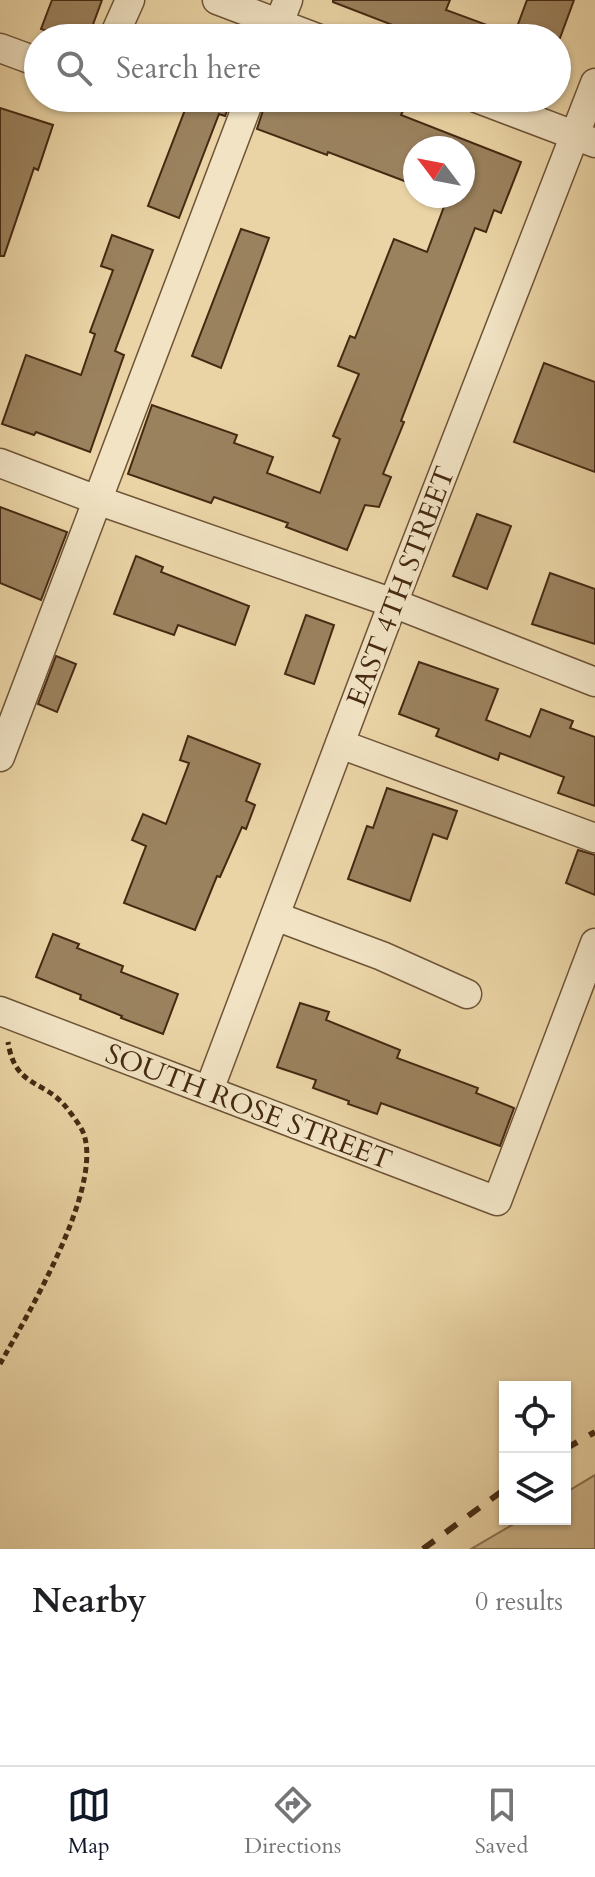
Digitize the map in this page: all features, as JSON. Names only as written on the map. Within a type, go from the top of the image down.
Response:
[{"type":"street","points":[[119,24],[130,0]]},
{"type":"street","points":[[217,0],[280,21]]},
{"type":"street","points":[[0,48],[24,57]]},
{"type":"street","name":"EAST 4TH STREET","points":[[209,1090],[393,603],[588,135],[595,83]]},
{"type":"street","points":[[0,757],[245,112]]},
{"type":"street","points":[[518,112],[588,135]]},
{"type":"street","points":[[0,463],[393,603],[595,682]]},
{"type":"street","points":[[340,744],[595,838]]},
{"type":"street","points":[[275,916],[382,956],[467,994]]},
{"type":"street","name":"SOUTH ROSE STREET","points":[[2,1012],[497,1201],[595,943]]},
{"type":"path","points":[[0,1364],[38,1297],[74,1217],[86,1169],[85,1137],[64,1104],[36,1086],[11,1063],[2,1012]]},
{"type":"shaded area","points":[[595,1475],[595,1549],[471,1549],[512,1525],[571,1525],[571,1489]]},
{"type":"building","points":[[52,0],[102,0],[93,24],[43,24]]},
{"type":"building","points":[[450,0],[446,10],[484,24],[390,24],[333,2]]},
{"type":"building","points":[[527,0],[574,0],[565,24],[518,24]]},
{"type":"building","points":[[0,108],[53,125],[38,170],[34,168],[4,256],[0,256]]},
{"type":"building","points":[[184,112],[227,112],[225,116],[219,114],[179,218],[148,206]]},
{"type":"building","points":[[262,112],[402,112],[401,115],[455,136],[403,136],[403,180],[328,152],[327,155],[257,129]]},
{"type":"building","points":[[475,144],[521,162],[501,213],[494,210],[486,232],[475,228],[383,474],[391,477],[379,507],[365,505],[347,550],[286,527],[288,523],[214,497],[211,503],[128,474],[152,405],[237,435],[234,443],[273,457],[267,473],[320,493],[340,439],[333,436],[359,374],[338,366],[350,336],[355,338],[394,239],[427,252],[444,208],[475,208]]},
{"type":"building","points":[[241,229],[269,238],[221,368],[192,356]]},
{"type":"building","points":[[112,235],[153,250],[115,351],[124,355],[90,452],[36,432],[34,435],[2,424],[26,355],[81,375],[95,334],[90,332],[113,270],[101,266]]},
{"type":"building","points":[[544,363],[595,382],[595,472],[514,442]]},
{"type":"building","points":[[0,507],[67,532],[41,600],[0,583]]},
{"type":"building","points":[[477,514],[511,526],[487,589],[453,576]]},
{"type":"building","points":[[136,556],[163,567],[161,572],[249,606],[235,645],[178,625],[174,635],[114,614]]},
{"type":"building","points":[[550,573],[595,589],[595,644],[532,624]]},
{"type":"building","points":[[306,615],[334,625],[314,684],[285,674]]},
{"type":"building","points":[[56,656],[76,664],[57,712],[38,704]]},
{"type":"building","points":[[419,662],[498,689],[486,720],[530,737],[541,709],[573,721],[570,728],[595,737],[595,806],[558,793],[564,777],[500,753],[498,760],[436,736],[439,729],[399,714]]},
{"type":"building","points":[[188,736],[260,764],[246,801],[255,805],[246,829],[242,827],[220,877],[217,876],[195,930],[124,903],[146,846],[132,840],[143,814],[166,824],[189,763],[180,760]]},
{"type":"building","points":[[387,788],[457,811],[447,839],[433,834],[410,901],[348,879],[367,826],[373,828]]},
{"type":"building","points":[[578,850],[595,855],[595,895],[566,883]]},
{"type":"building","points":[[53,934],[79,944],[77,948],[123,966],[121,972],[178,994],[163,1034],[121,1018],[80,999],[81,995],[36,977]]},
{"type":"building","points":[[300,1003],[329,1012],[326,1020],[400,1050],[397,1058],[478,1088],[476,1093],[514,1108],[500,1146],[381,1103],[377,1114],[348,1104],[349,1101],[313,1088],[316,1080],[277,1067]]},
{"type":"railway","points":[[571,1446],[595,1432]]},
{"type":"railway","points":[[423,1549],[499,1493]]}]
